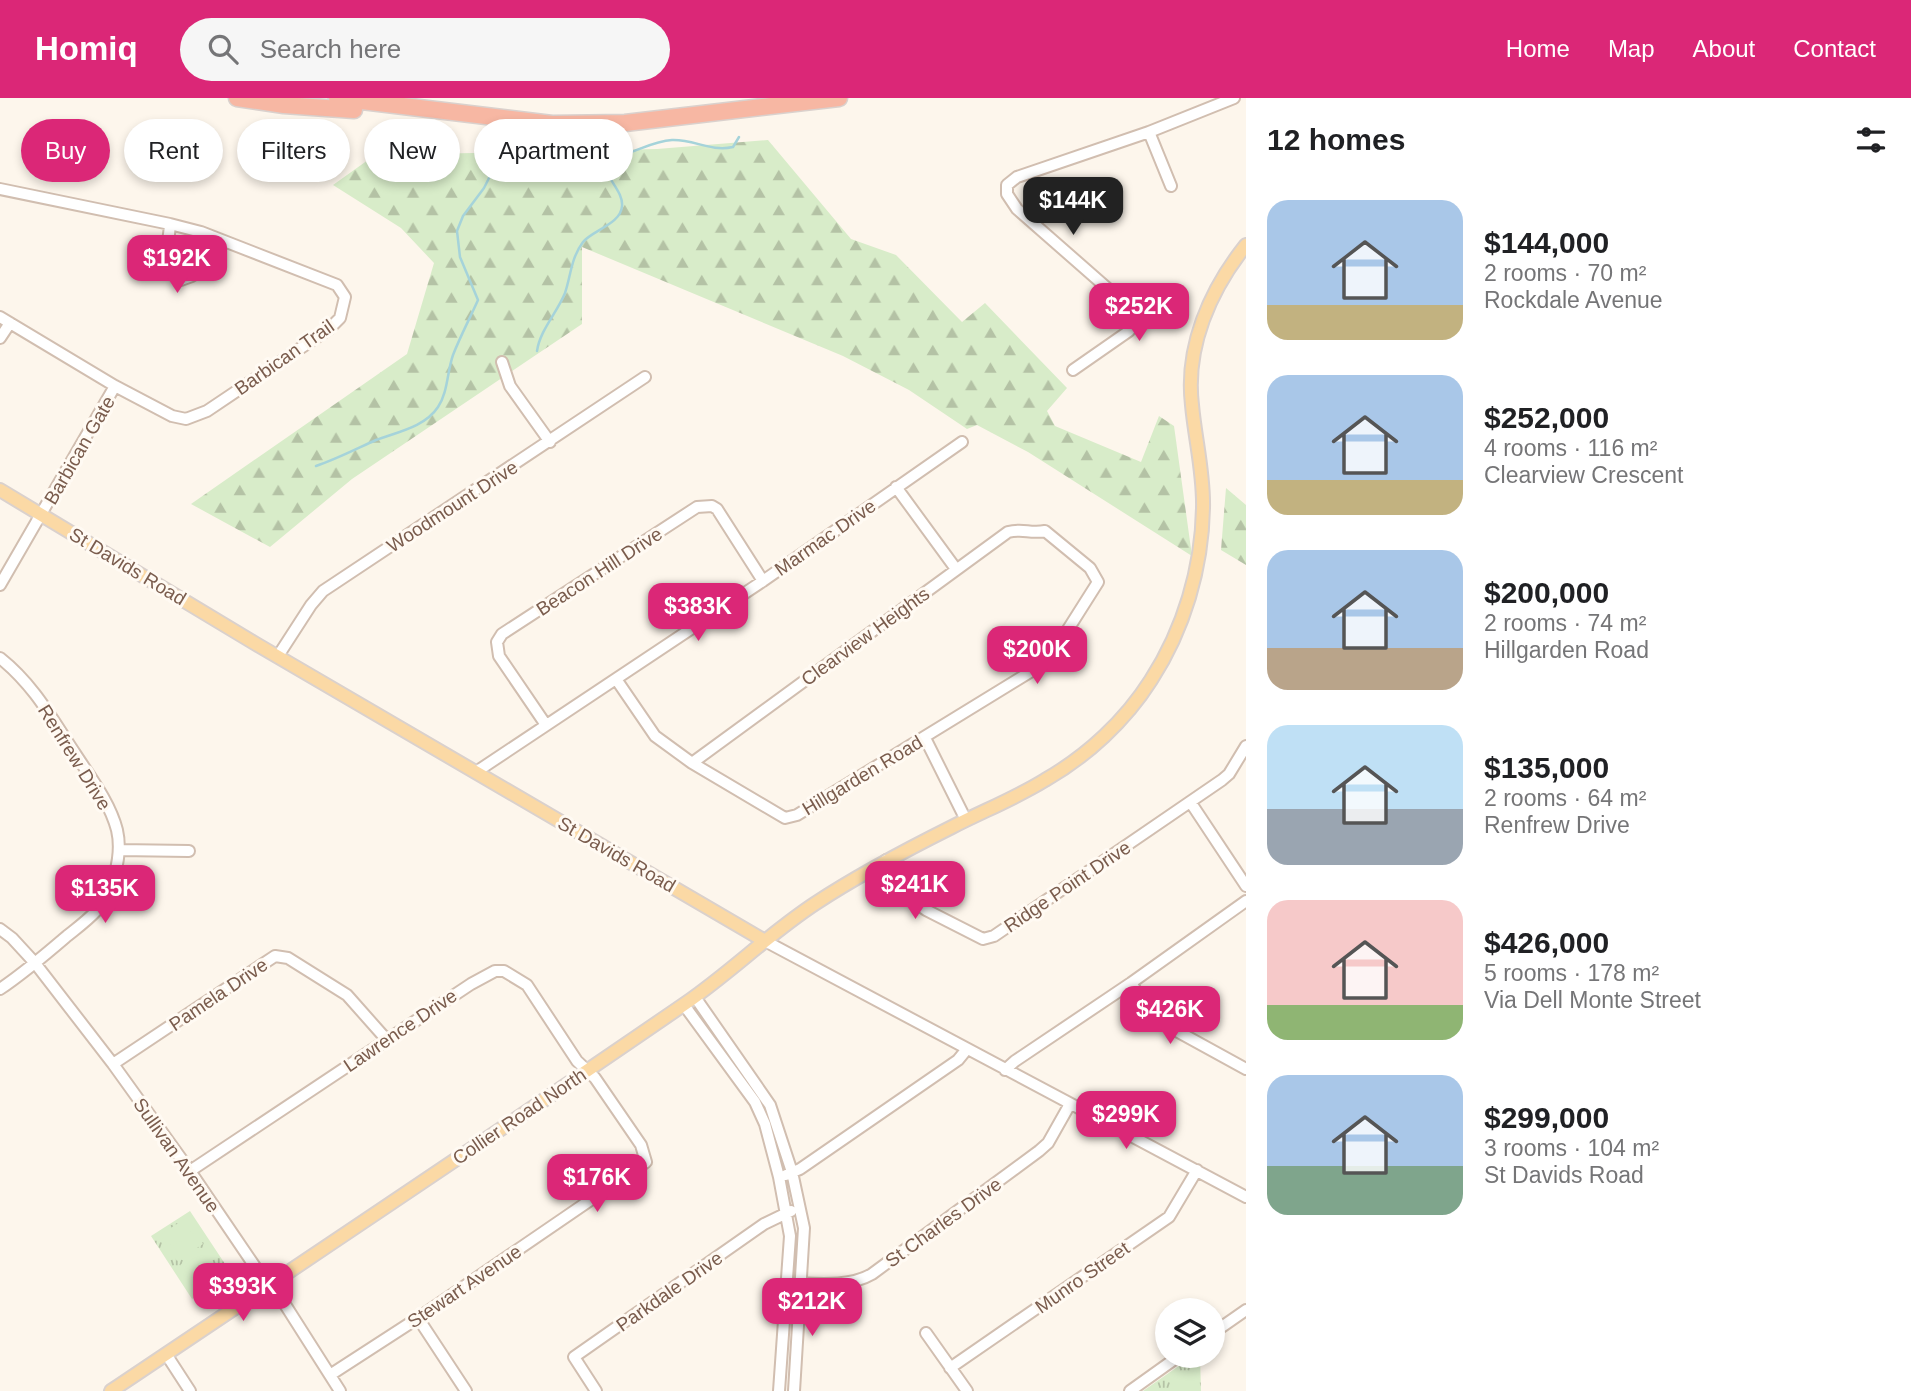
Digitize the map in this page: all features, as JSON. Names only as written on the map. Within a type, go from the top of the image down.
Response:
[{"type":"highway","points":[[237,98],[284,105],[481,119]]},
{"type":"highway","points":[[337,98],[511,119]]},
{"type":"highway","points":[[633,123],[839,98]]},
{"type":"main road","name":"Collier Road North","points":[[111,1391],[684,1005],[814,904],[886,860],[1045,781],[1101,740],[1151,681],[1185,613],[1201,543],[1203,506],[1201,469],[1191,399],[1195,350],[1201,322],[1212,298],[1246,245]]},
{"type":"main road","name":"St Davids Road","points":[[0,490],[765,941]]},
{"type":"street","points":[[1073,370],[1129,331],[1135,323],[1131,309],[1017,209],[1006,194],[1007,184],[1017,177],[1149,132],[1234,98]]},
{"type":"street","points":[[1149,132],[1171,186]]},
{"type":"street","name":"Barbican Trail","points":[[0,190],[201,232],[337,285],[345,297],[340,318],[329,330],[207,411],[186,419],[172,416],[115,386],[5,320]]},
{"type":"street","points":[[170,224],[167,265],[172,276],[181,280],[192,276],[198,266],[201,232]]},
{"type":"street","points":[[0,338],[5,320]]},
{"type":"street","points":[[502,362],[509,386],[550,442]]},
{"type":"street","name":"Woodmount Drive","points":[[278,656],[323,591],[645,377]]},
{"type":"street","name":"Barbican Gate","points":[[0,585],[115,386]]},
{"type":"street","name":"Marmac Drive","points":[[476,772],[763,581],[962,442]]},
{"type":"street","points":[[896,487],[956,569]]},
{"type":"street","name":"Beacon Hill Drive","points":[[547,725],[499,656],[497,642],[502,634],[697,507],[712,506],[716,509],[763,581]]},
{"type":"street","name":"Clearview Heights","points":[[692,763],[1008,532],[1021,529],[1033,533],[1045,531],[1090,568],[1098,582]]},
{"type":"street","name":"Hillgarden Road","points":[[615,680],[655,736],[692,763],[785,818],[797,815],[1048,661],[1098,582]]},
{"type":"street","name":"Renfrew Drive","points":[[0,658],[34,690],[103,797],[117,829],[119,850],[112,881],[105,899],[95,912],[0,989]]},
{"type":"street","points":[[925,738],[966,820]]},
{"type":"street","name":"Ridge Point Drive","points":[[886,860],[906,896],[926,910],[983,939],[994,936],[1226,778],[1246,746]]},
{"type":"street","points":[[1191,803],[1246,886]]},
{"type":"street","points":[[119,850],[188,851]]},
{"type":"street","points":[[1005,1070],[1015,1060],[1131,983],[1246,901]]},
{"type":"street","name":"Sullivan Avenue","points":[[0,929],[35,963],[113,1064],[260,1275],[279,1295],[340,1391]]},
{"type":"street","name":"St Davids Road","points":[[765,941],[1246,1197]]},
{"type":"street","name":"Pamela Drive","points":[[113,1064],[275,956],[288,958],[347,995],[386,1039]]},
{"type":"street","name":"Lawrence Drive","points":[[190,1171],[386,1039],[495,971],[504,971],[527,985],[577,1062],[587,1071]]},
{"type":"street","points":[[1131,983],[1149,1011],[1164,1024],[1246,1069]]},
{"type":"street","points":[[695,997],[770,1105],[792,1172],[804,1228],[793,1391]]},
{"type":"street","points":[[684,1005],[755,1102],[765,1124],[779,1177],[790,1236],[779,1391]]},
{"type":"street","points":[[779,1177],[800,1169],[958,1060],[967,1049]]},
{"type":"street","name":"Stewart Avenue","points":[[330,1375],[646,1162],[641,1145],[587,1071]]},
{"type":"street","name":"St Charles Drive","points":[[787,1282],[851,1283],[863,1280],[1039,1151],[1048,1143],[1070,1104]]},
{"type":"street","name":"Munro Street","points":[[950,1368],[1169,1217],[1197,1170]]},
{"type":"street","name":"Parkdale Drive","points":[[596,1391],[575,1357],[764,1224],[787,1212],[800,1209]]},
{"type":"street","points":[[1225,1325],[1246,1310]]},
{"type":"street","points":[[418,1318],[466,1391]]},
{"type":"street","points":[[926,1332],[967,1391]]},
{"type":"street","points":[[166,1354],[190,1391]]},
{"type":"street","points":[[1130,1391],[1163,1368]]},
{"type":"green space","points":[[768,140],[851,239],[896,255],[962,322],[985,303],[1067,388],[1047,411],[1055,426],[1141,462],[1159,416],[1174,426],[1192,556],[1028,452],[977,425],[967,429],[909,390],[843,356],[582,247],[582,324],[352,479],[270,547],[191,504],[407,354],[434,263],[401,228],[333,185],[337,182],[350,182],[350,173],[364,163],[364,182],[460,182],[460,153],[474,153],[474,182],[633,182],[633,150]]},
{"type":"green space","points":[[1226,488],[1246,505],[1246,565],[1221,550]]},
{"type":"green space","points":[[190,1211],[231,1273],[192,1299],[151,1236]]},
{"type":"green space","points":[[186,1218],[193,1230],[168,1246],[160,1235]]},
{"type":"green space","points":[[195,1232],[203,1244],[177,1261],[169,1249]]},
{"type":"green space","points":[[205,1248],[213,1260],[188,1277],[180,1265]]},
{"type":"green space","points":[[215,1263],[223,1274],[197,1291],[189,1279]]},
{"type":"green space","points":[[1176,1368],[1200,1368],[1201,1391],[1143,1391]]},
{"type":"waterway","points":[[633,151],[672,140],[717,148],[733,147],[739,137]]},
{"type":"waterway","points":[[316,466],[418,424],[438,407],[444,395],[453,355],[478,300],[460,257],[457,231],[463,216],[487,182]]},
{"type":"waterway","points":[[537,351],[565,293],[579,248],[588,238],[617,218],[620,212],[621,198],[613,182]]}]
